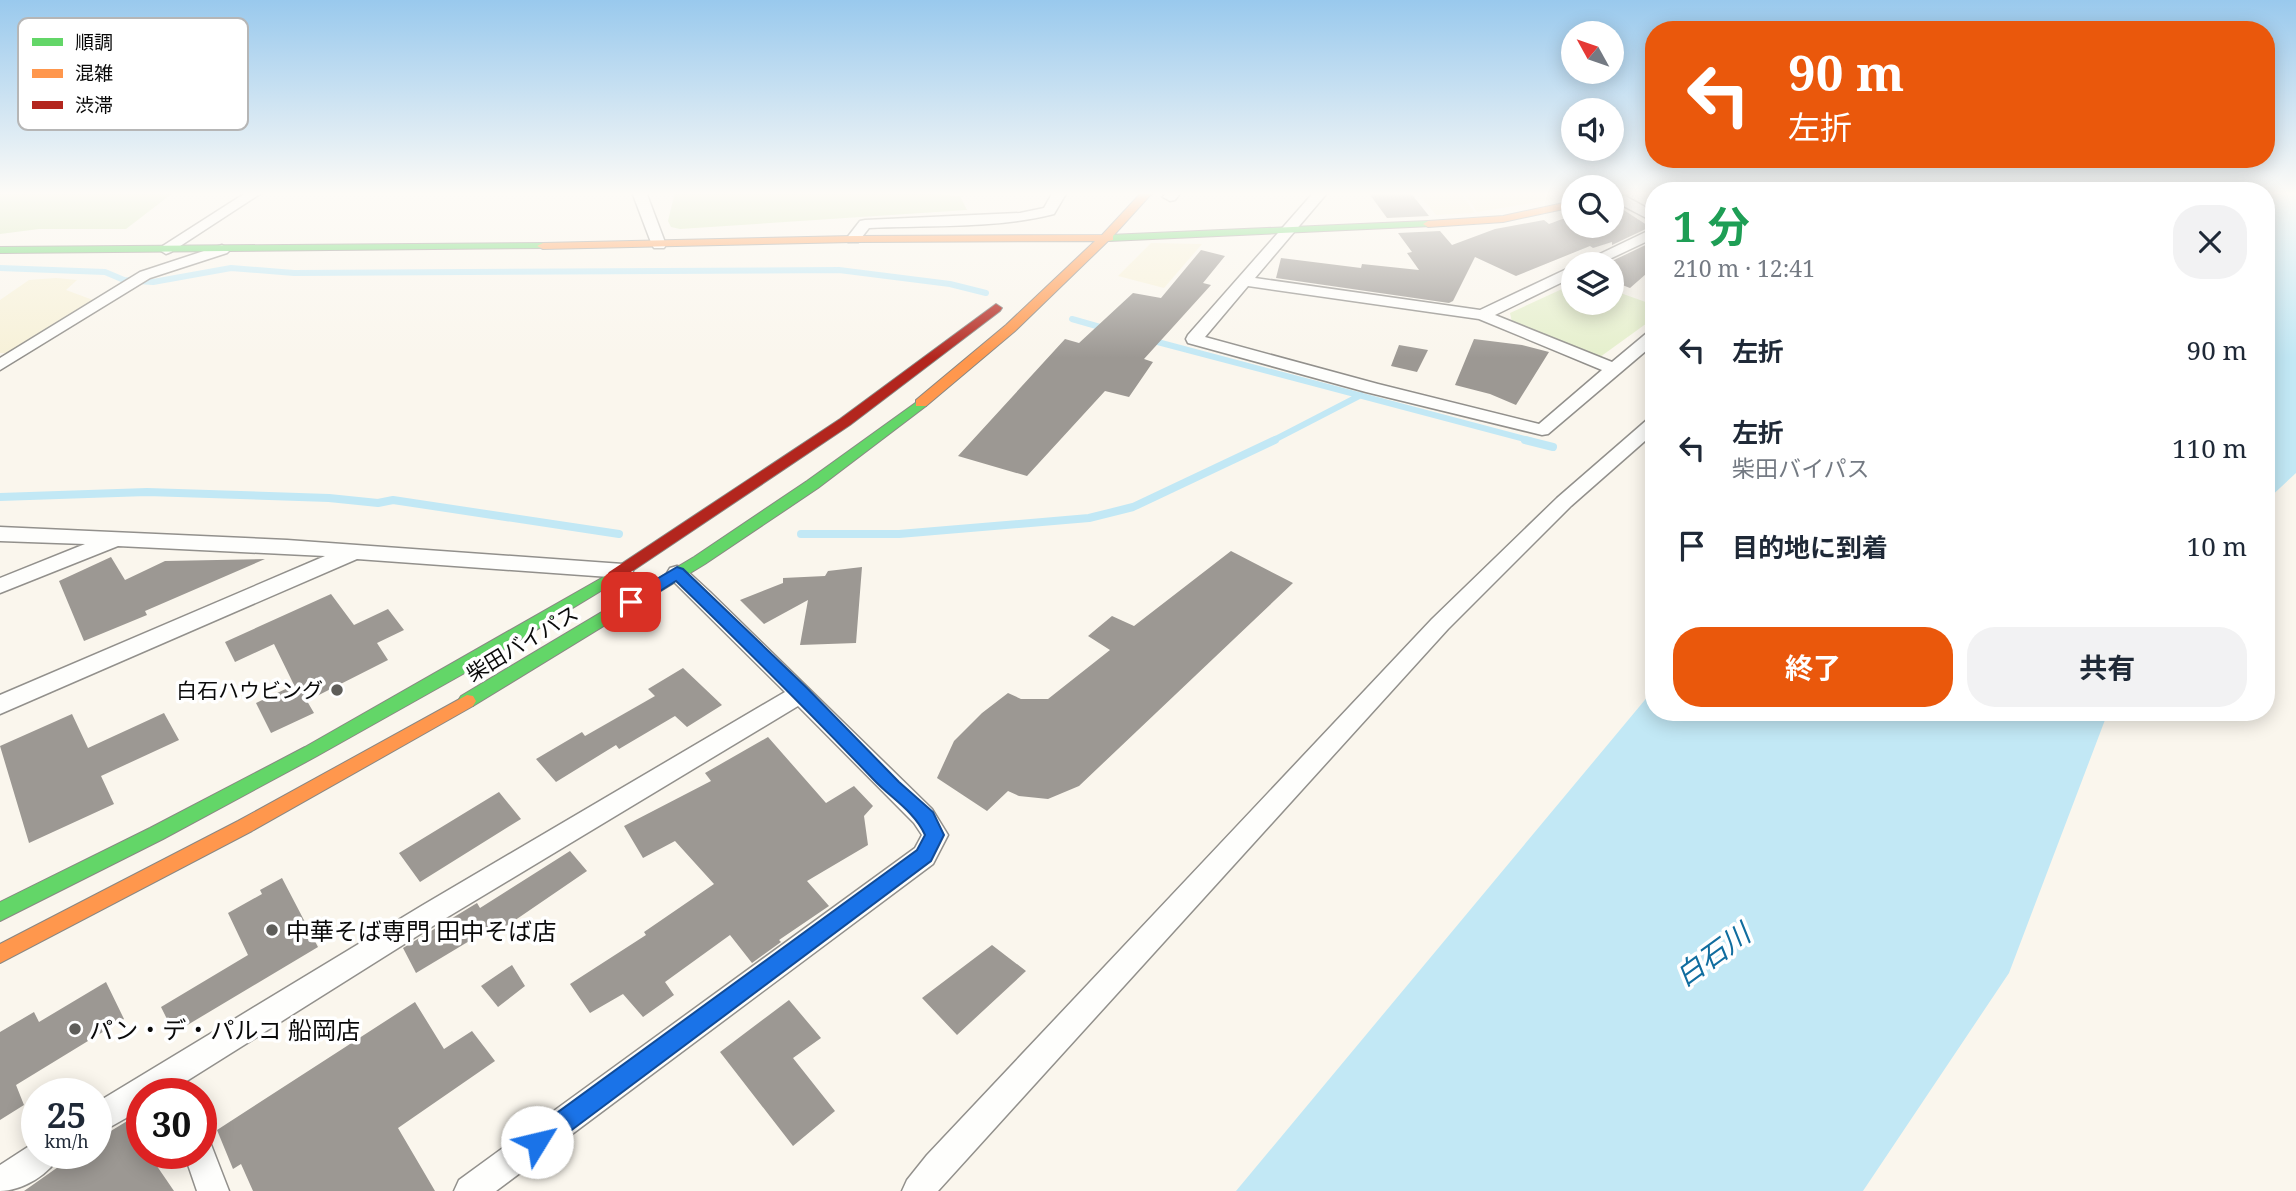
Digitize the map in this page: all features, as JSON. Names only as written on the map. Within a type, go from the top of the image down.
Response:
[{"type":"main road","points":[[0,250],[434,248]]},
{"type":"main road","points":[[1054,255],[1062,248]]},
{"type":"main road","name":"柴田バイパス","points":[[0,954],[125,891],[316,787],[561,646],[677,573],[824,476],[937,390],[998,340],[1097,248]]},
{"type":"main road","name":"柴田バイパス","points":[[0,912],[252,784],[459,669],[625,571],[819,443],[916,372],[1006,299]]},
{"type":"street","points":[[166,250],[170,248]]},
{"type":"street","points":[[1275,248],[1194,338],[1372,388],[1542,430],[1645,342]]},
{"type":"street","points":[[0,365],[145,275],[222,250]]},
{"type":"street","points":[[1482,315],[1561,277]]},
{"type":"street","points":[[1244,281],[1482,315],[1613,369]]},
{"type":"street","points":[[918,1191],[938,1166],[1440,624],[1564,502],[1645,431]]},
{"type":"street","points":[[0,534],[119,538],[625,571]]},
{"type":"street","points":[[0,586],[119,538]]},
{"type":"street","points":[[0,705],[354,552]]},
{"type":"street","points":[[470,1191],[924,856],[935,835],[927,817],[892,787],[801,693],[677,573]]},
{"type":"street","points":[[184,1078],[432,913],[801,693]]},
{"type":"street","points":[[0,1183],[21,1169]]},
{"type":"street","points":[[205,1169],[213,1191]]},
{"type":"shaded area","points":[[1146,248],[1199,248],[1164,288],[1118,276]]},
{"type":"shaded area","points":[[29,280],[77,280],[66,290],[93,300],[10,353],[0,353],[0,300]]},
{"type":"green space","points":[[1561,290],[1561,315],[1624,315],[1624,294],[1645,302],[1645,324],[1600,357],[1512,322],[1510,313]]},
{"type":"water","points":[[2275,248],[2296,248],[2296,473],[2275,493]]},
{"type":"water","name":"白石川","points":[[1645,700],[1645,721],[2105,721],[2009,973],[1863,1191],[1236,1191]]},
{"type":"building","points":[[1409,248],[1586,248],[1575,252],[1561,252],[1561,258],[1516,276],[1475,257],[1453,301],[1449,303],[1276,278],[1281,258],[1361,268],[1362,264],[1419,270],[1407,253],[1412,252]]},
{"type":"building","points":[[1645,248],[1645,275],[1630,288],[1624,286],[1624,255]]},
{"type":"building","points":[[1201,250],[1225,256],[1203,283],[1211,285],[1144,359],[1153,362],[1129,397],[1105,391],[1027,476],[958,456],[1065,339],[1079,343],[1133,293],[1161,298]]},
{"type":"building","points":[[1474,339],[1522,345],[1549,352],[1516,405],[1490,394],[1455,385]]},
{"type":"building","points":[[1399,345],[1428,350],[1417,372],[1391,366]]},
{"type":"building","points":[[1231,551],[1293,583],[1079,786],[1048,799],[1019,796],[1008,791],[987,811],[937,778],[954,741],[982,713],[1008,693],[1021,699],[1048,699],[1110,650],[1088,636],[1112,616],[1134,626]]},
{"type":"building","points":[[111,557],[125,580],[165,561],[265,559],[145,611],[147,615],[84,641],[59,581]]},
{"type":"building","points":[[862,567],[856,643],[800,645],[808,600],[764,624],[740,600],[783,583],[783,578],[825,576],[828,571]]},
{"type":"building","points":[[331,594],[354,625],[388,609],[404,630],[377,643],[388,660],[307,701],[314,713],[271,733],[256,703],[294,685],[274,644],[235,662],[225,642]]},
{"type":"building","points":[[683,668],[722,705],[687,727],[675,716],[619,749],[616,745],[556,782],[536,759],[582,732],[585,736],[655,696],[648,689]]},
{"type":"building","points":[[164,713],[179,740],[101,776],[114,804],[29,843],[0,746],[72,714],[88,748]]},
{"type":"building","points":[[768,737],[826,803],[854,786],[873,806],[864,816],[868,845],[807,881],[829,906],[779,940],[781,942],[752,963],[730,935],[665,982],[674,995],[643,1017],[623,994],[590,1013],[570,984],[646,935],[644,932],[714,884],[675,841],[643,858],[624,826],[711,781],[705,773]]},
{"type":"building","points":[[499,792],[521,819],[420,882],[399,853]]},
{"type":"building","points":[[570,851],[587,871],[505,927],[501,922],[416,973],[403,948],[477,903],[480,908]]},
{"type":"building","name":"中華そば専門 田中そば店","points":[[282,878],[318,947],[174,1033],[161,1007],[248,955],[228,913],[262,894],[260,890]]},
{"type":"building","points":[[992,945],[1026,971],[957,1035],[922,998]]},
{"type":"building","points":[[512,965],[525,986],[498,1007],[481,986]]},
{"type":"building","points":[[106,982],[124,1019],[27,1078],[21,1078],[21,1082],[16,1085],[21,1107],[0,1120],[0,1032],[34,1012],[39,1022]]},
{"type":"building","points":[[789,1000],[821,1038],[793,1058],[835,1111],[793,1146],[720,1052]]},
{"type":"building","points":[[415,1002],[444,1049],[472,1031],[495,1061],[398,1128],[435,1191],[253,1191],[241,1164],[233,1169],[217,1130]]},
{"type":"building","points":[[126,1122],[126,1169],[159,1169],[174,1191],[24,1191],[55,1169],[112,1169],[112,1130]]},
{"type":"waterway","points":[[0,268],[105,272],[124,280],[153,282],[231,268],[294,273],[839,270],[950,284],[986,293]]},
{"type":"waterway","points":[[1072,319],[1107,329]]},
{"type":"waterway","points":[[1150,340],[1360,396]]},
{"type":"waterway","points":[[1272,441],[1360,396]]},
{"type":"waterway","points":[[1360,396],[1532,441]]},
{"type":"waterway","points":[[801,534],[899,534],[1089,518],[1133,507],[1275,440]]},
{"type":"waterway","points":[[1525,440],[1553,447]]},
{"type":"waterway","points":[[0,497],[147,492],[329,498],[378,503],[393,500],[619,534]]},
{"type":"traffic: fast","points":[[0,250],[329,248]]},
{"type":"traffic: fast","points":[[467,701],[642,597],[757,523],[921,403]]},
{"type":"traffic: fast","points":[[0,912],[157,834],[388,709],[614,576]]},
{"type":"traffic: slow","points":[[921,403],[1039,302],[1095,248]]},
{"type":"traffic: slow","points":[[0,954],[245,826],[467,701]]},
{"type":"traffic: jam","points":[[614,576],[845,422],[996,308]]},
{"type":"place","name":"白石ハウビング","points":[[337,690]]},
{"type":"place","name":"中華そば専門 田中そば店","points":[[272,930]]},
{"type":"place","name":"パン・デ・パルコ 船岡店","points":[[75,1029]]},
{"type":"route","points":[[537,1142],[924,856],[935,835],[927,817],[892,787],[801,693],[677,573],[631,602]]}]
